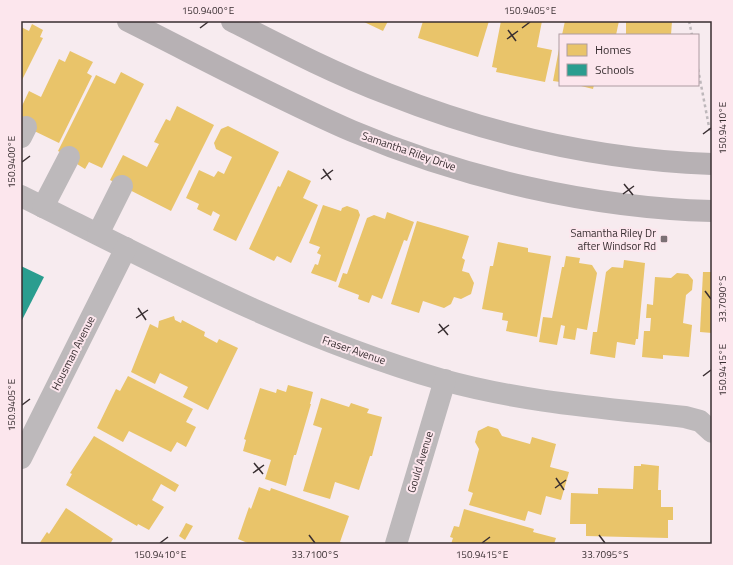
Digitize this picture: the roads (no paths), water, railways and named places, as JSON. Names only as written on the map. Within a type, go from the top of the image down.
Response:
[{"type":"main road","name":"Samantha Riley Drive","points":[[128,21],[313,113],[375,140],[447,166],[508,182],[586,198],[691,211],[712,211]]},
{"type":"main road","points":[[232,21],[344,76],[395,97],[480,126],[588,151],[712,164]]},
{"type":"street","points":[[43,207],[69,157]]},
{"type":"street","points":[[98,234],[122,186]]},
{"type":"street","name":"Fraser Avenue","points":[[21,196],[207,289],[286,325],[362,354],[445,380],[543,400],[685,417],[700,421],[711,429]]},
{"type":"street","name":"Housman Avenue","points":[[21,458],[126,248]]},
{"type":"street","name":"Gould Avenue","points":[[396,544],[445,380]]},
{"type":"place","name":"Samantha Riley Dr after Windsor Rd","points":[[664,239]]}]
